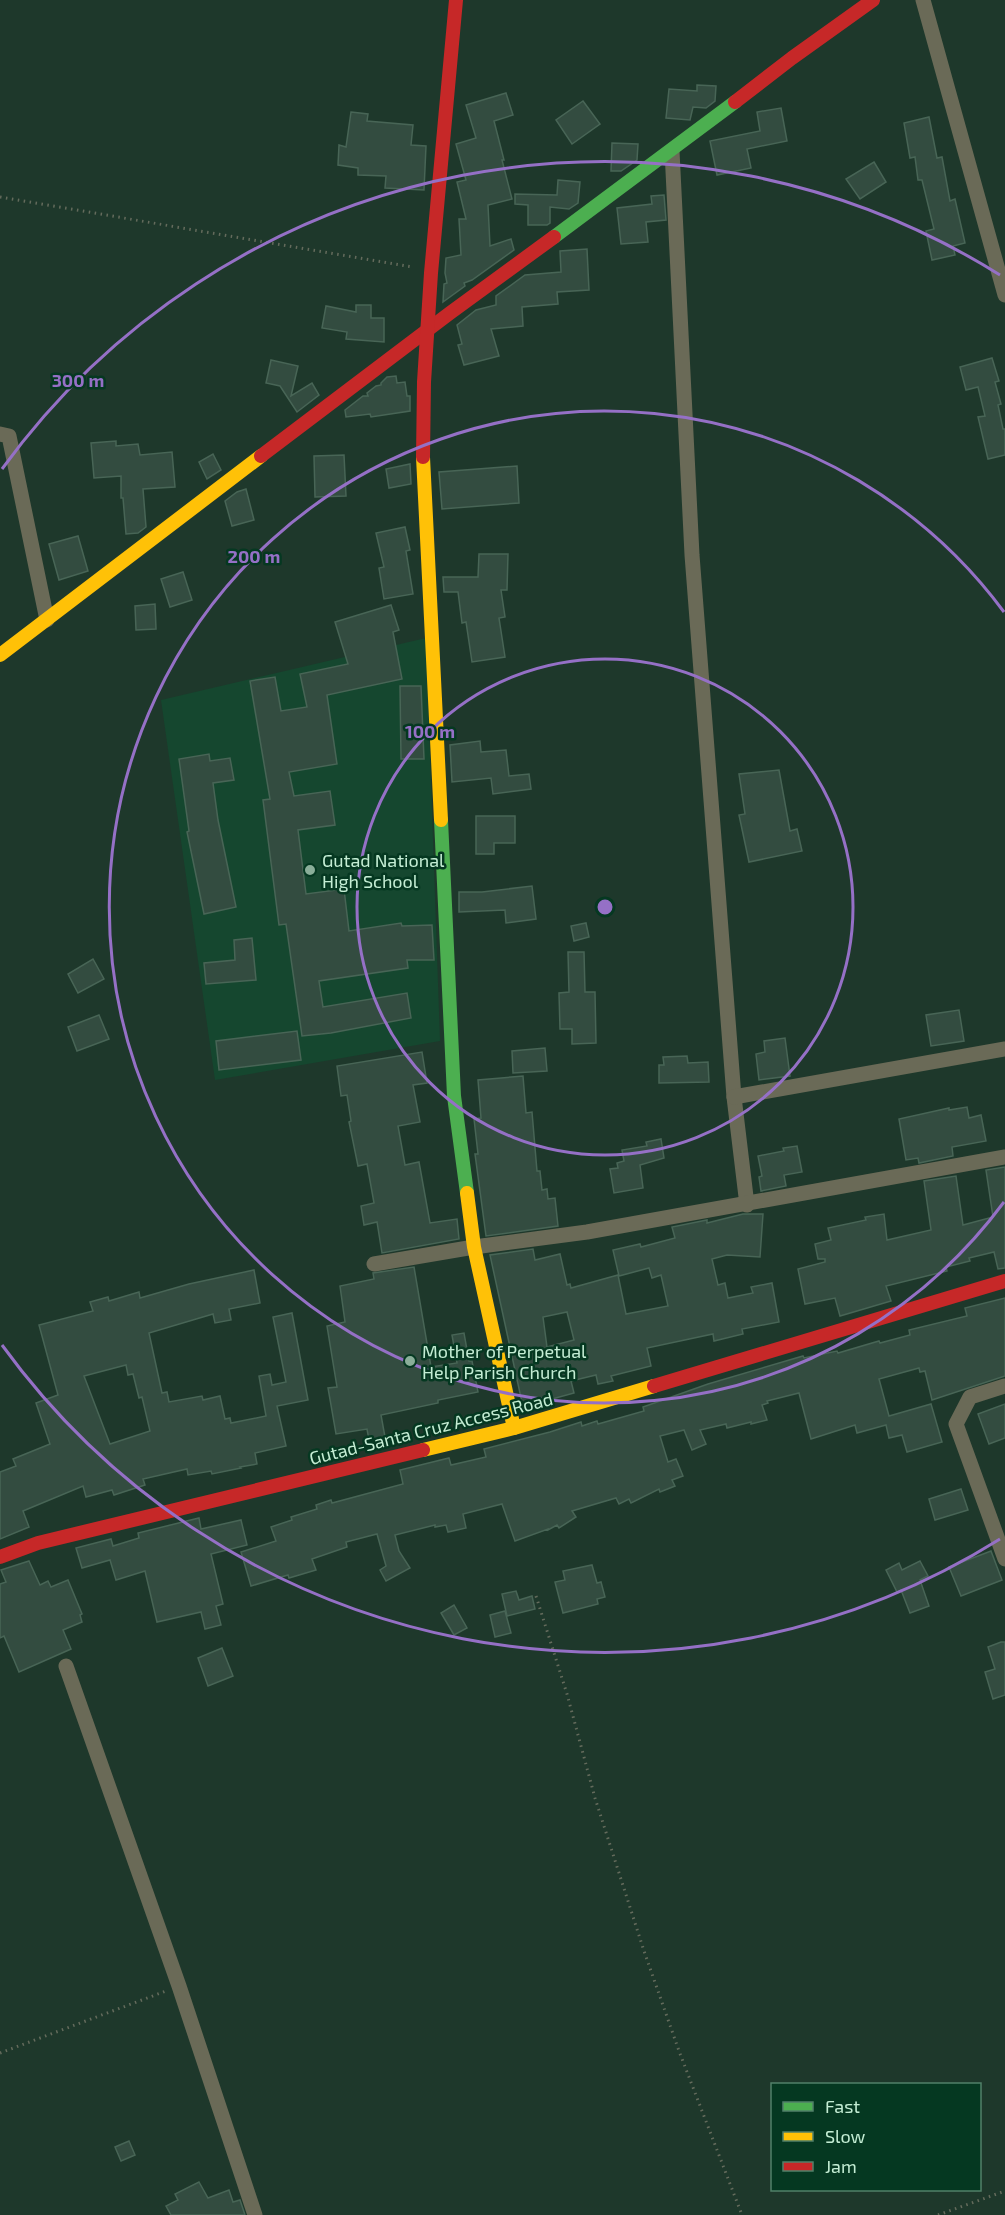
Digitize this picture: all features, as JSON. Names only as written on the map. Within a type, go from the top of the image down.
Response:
[{"type":"street","points":[[456,0],[426,333],[422,437],[454,1096],[474,1247],[514,1428]]},
{"type":"street","points":[[0,655],[426,333],[672,151],[792,58],[873,0]]},
{"type":"street","points":[[923,0],[1005,295]]},
{"type":"street","points":[[672,151],[692,555],[734,1097],[747,1205]]},
{"type":"street","points":[[0,434],[9,436],[47,620]]},
{"type":"street","points":[[734,1097],[1005,1049]]},
{"type":"street","points":[[374,1264],[747,1205],[1005,1157]]},
{"type":"street","name":"Gutad-Santa Cruz Access Road","points":[[0,1557],[38,1543],[514,1428],[1005,1281]]},
{"type":"street","points":[[1005,1386],[970,1397],[956,1424],[1005,1559]]},
{"type":"street","points":[[66,1666],[179,1986],[255,2215]]},
{"type":"path","points":[[0,197],[432,270]]},
{"type":"path","points":[[536,1596],[567,1694],[595,1798],[644,1951],[679,2051],[742,2215]]},
{"type":"path","points":[[0,2053],[179,1986]]},
{"type":"path","points":[[938,2215],[1005,2191]]},
{"type":"shaded area","name":"Gutad National High School","points":[[426,638],[440,1041],[215,1080],[161,700]]},
{"type":"building","points":[[697,85],[716,86],[715,101],[706,108],[693,107],[690,120],[666,118],[669,89],[697,91]]},
{"type":"building","points":[[506,93],[513,115],[494,121],[512,199],[488,205],[490,246],[511,239],[514,250],[472,280],[464,283],[465,286],[443,302],[444,284],[447,283],[446,258],[461,255],[459,219],[466,219],[457,182],[466,180],[456,144],[476,138],[466,105]]},
{"type":"building","points":[[583,101],[600,124],[572,144],[556,120]]},
{"type":"building","points":[[781,108],[787,141],[747,149],[751,168],[717,175],[710,141],[760,131],[757,112]]},
{"type":"building","points":[[351,112],[368,114],[367,121],[413,125],[411,145],[426,146],[424,190],[385,188],[386,176],[358,175],[358,168],[338,165],[339,145],[346,147]]},
{"type":"building","points":[[929,117],[937,158],[942,157],[950,201],[955,199],[965,243],[953,246],[955,255],[932,260],[926,231],[934,229],[922,180],[918,180],[915,157],[910,158],[904,123]]},
{"type":"building","points":[[612,143],[638,144],[637,160],[621,171],[611,171]]},
{"type":"building","points":[[874,162],[886,182],[860,199],[846,179]]},
{"type":"building","points":[[558,180],[580,182],[578,203],[569,209],[550,207],[550,223],[547,225],[528,225],[528,205],[515,204],[515,194],[557,195]]},
{"type":"building","points":[[664,195],[666,220],[646,222],[648,242],[621,244],[617,208],[652,204],[651,196]]},
{"type":"building","points":[[587,249],[589,290],[557,292],[558,304],[522,307],[523,326],[491,329],[499,356],[464,365],[458,345],[462,344],[457,325],[476,310],[496,305],[496,296],[525,275],[561,272],[560,251]]},
{"type":"building","points":[[356,305],[371,305],[371,318],[384,318],[384,342],[346,339],[347,332],[322,328],[326,306],[356,312]]},
{"type":"building","points":[[992,358],[999,381],[995,382],[1001,404],[998,405],[1003,429],[1005,429],[1005,455],[988,459],[978,417],[985,416],[978,387],[966,390],[960,367]]},
{"type":"building","points":[[271,360],[298,366],[291,396],[312,383],[319,395],[297,412],[280,386],[266,383]]},
{"type":"building","points":[[396,376],[397,383],[405,382],[407,396],[410,396],[410,411],[371,417],[370,414],[346,417],[345,410],[363,396],[368,396],[367,393],[381,385],[387,377]]},
{"type":"building","points":[[116,441],[116,446],[138,444],[140,455],[172,452],[175,487],[143,489],[146,527],[138,533],[126,534],[123,498],[121,498],[121,476],[94,478],[91,443]]},
{"type":"building","points":[[213,454],[221,470],[207,479],[199,462]]},
{"type":"building","points":[[344,455],[346,496],[315,497],[314,456]]},
{"type":"building","points":[[410,464],[411,484],[389,488],[386,469]]},
{"type":"building","points":[[517,466],[519,503],[442,509],[439,472]]},
{"type":"building","points":[[246,489],[254,520],[232,526],[225,501],[237,492]]},
{"type":"building","points":[[405,527],[410,550],[406,551],[413,594],[384,599],[379,568],[384,567],[376,533]]},
{"type":"building","points":[[78,536],[88,571],[59,580],[49,544]]},
{"type":"building","points":[[479,554],[508,554],[507,590],[501,590],[505,617],[499,618],[505,657],[472,662],[466,622],[462,623],[458,592],[444,592],[443,577],[478,577]]},
{"type":"building","points":[[183,572],[192,600],[170,607],[161,579]]},
{"type":"building","points":[[155,604],[156,629],[136,630],[135,606]]},
{"type":"building","points":[[391,605],[399,630],[393,632],[402,679],[327,695],[337,764],[289,772],[294,796],[330,791],[335,825],[298,830],[306,894],[344,889],[349,931],[401,923],[402,926],[432,925],[434,960],[407,960],[408,968],[319,981],[323,1007],[407,993],[411,1018],[302,1036],[286,924],[279,925],[263,800],[270,799],[250,681],[275,677],[281,711],[307,707],[300,674],[348,664],[335,622]]},
{"type":"building","points":[[400,686],[421,686],[424,759],[401,759]]},
{"type":"building","points":[[480,741],[481,752],[506,750],[509,776],[529,774],[531,789],[493,794],[491,778],[452,782],[450,745]]},
{"type":"building","points":[[209,754],[210,761],[230,758],[234,780],[213,783],[218,820],[236,907],[204,914],[187,832],[189,831],[179,759]]},
{"type":"building","points":[[779,770],[790,831],[797,829],[802,851],[749,862],[739,815],[745,814],[739,774]]},
{"type":"building","points":[[476,816],[515,816],[515,843],[494,843],[494,854],[476,854]]},
{"type":"building","points":[[532,886],[536,919],[506,923],[505,910],[459,912],[459,892],[482,892]]},
{"type":"building","points":[[586,923],[589,937],[574,941],[571,926]]},
{"type":"building","points":[[252,938],[256,980],[206,984],[204,963],[235,960],[234,940]]},
{"type":"building","points":[[568,952],[584,952],[585,992],[595,992],[596,1043],[572,1044],[572,1029],[560,1029],[559,993],[569,992]]},
{"type":"building","points":[[93,959],[104,979],[78,993],[68,974]]},
{"type":"building","points":[[959,1010],[964,1041],[931,1046],[926,1015]]},
{"type":"building","points":[[99,1015],[109,1039],[77,1051],[68,1027]]},
{"type":"building","points":[[297,1031],[301,1060],[219,1070],[216,1041]]},
{"type":"building","points":[[785,1038],[790,1076],[759,1080],[756,1054],[765,1052],[764,1041]]},
{"type":"building","points":[[545,1048],[547,1071],[513,1073],[512,1051]]},
{"type":"building","points":[[422,1052],[427,1083],[413,1085],[420,1122],[398,1126],[405,1165],[419,1162],[430,1223],[457,1219],[459,1239],[382,1253],[377,1222],[364,1225],[361,1206],[374,1203],[367,1164],[358,1166],[349,1122],[351,1121],[347,1095],[341,1096],[337,1066]]},
{"type":"building","points":[[687,1056],[688,1063],[708,1062],[709,1082],[659,1083],[659,1065],[664,1065],[663,1057]]},
{"type":"building","points":[[523,1076],[526,1113],[532,1112],[537,1171],[540,1171],[542,1190],[547,1189],[548,1199],[555,1198],[558,1226],[486,1236],[475,1154],[478,1154],[474,1119],[481,1118],[478,1080]]},
{"type":"building","points":[[967,1107],[969,1118],[981,1115],[986,1141],[952,1147],[953,1156],[919,1163],[918,1158],[906,1160],[899,1119],[949,1108],[949,1110]]},
{"type":"building","points":[[661,1139],[664,1158],[640,1165],[643,1188],[614,1193],[610,1169],[618,1168],[617,1163],[624,1161],[622,1150],[647,1146],[646,1142]]},
{"type":"building","points":[[797,1146],[802,1172],[784,1175],[786,1186],[761,1191],[759,1177],[762,1176],[758,1156]]},
{"type":"building","points":[[1005,1167],[1005,1268],[998,1269],[994,1252],[969,1258],[970,1261],[946,1267],[947,1271],[886,1286],[891,1301],[840,1316],[835,1298],[805,1304],[798,1269],[825,1262],[825,1259],[818,1259],[815,1244],[831,1240],[828,1228],[884,1214],[887,1240],[931,1230],[924,1181],[956,1176],[963,1225],[993,1217],[986,1170]]},
{"type":"building","points":[[743,1214],[763,1214],[760,1257],[727,1255],[712,1259],[718,1285],[725,1283],[728,1298],[753,1293],[751,1287],[772,1283],[779,1322],[742,1329],[743,1334],[714,1341],[713,1334],[647,1348],[651,1366],[611,1376],[613,1381],[598,1384],[596,1375],[571,1381],[574,1393],[523,1407],[490,1255],[533,1249],[535,1260],[560,1254],[567,1285],[570,1284],[571,1288],[618,1275],[626,1314],[668,1306],[661,1275],[652,1278],[649,1268],[619,1276],[613,1250],[640,1244],[641,1247],[675,1238],[672,1227],[707,1220],[707,1223]],"holes":[[[567,1312],[574,1340],[547,1347],[543,1317]]]},
{"type":"building","points":[[414,1267],[431,1367],[457,1363],[452,1335],[464,1333],[478,1392],[381,1415],[385,1437],[369,1440],[367,1429],[336,1434],[328,1388],[337,1387],[327,1326],[345,1322],[340,1286],[374,1279],[373,1273]]},
{"type":"building","points":[[254,1270],[260,1303],[229,1309],[231,1320],[215,1323],[213,1314],[149,1333],[162,1393],[167,1392],[169,1402],[202,1396],[203,1400],[220,1396],[225,1419],[230,1418],[231,1423],[266,1416],[259,1376],[270,1374],[272,1385],[286,1382],[273,1317],[292,1313],[308,1400],[277,1406],[286,1446],[255,1453],[257,1464],[212,1474],[211,1471],[188,1475],[187,1469],[143,1479],[145,1485],[114,1495],[112,1490],[86,1497],[83,1486],[23,1511],[29,1527],[0,1539],[0,1472],[16,1466],[13,1459],[50,1444],[36,1403],[58,1395],[39,1325],[93,1311],[90,1302],[108,1297],[109,1301],[139,1292],[140,1298],[189,1284]],"holes":[[[126,1365],[128,1375],[133,1374],[139,1398],[142,1397],[150,1431],[110,1444],[84,1376]]]},
{"type":"building","points":[[1005,1298],[1005,1376],[932,1400],[925,1371],[920,1372],[919,1368],[879,1379],[889,1416],[931,1404],[942,1442],[907,1452],[902,1435],[889,1438],[886,1425],[857,1433],[855,1425],[811,1439],[799,1393],[767,1401],[768,1403],[762,1405],[767,1420],[727,1428],[726,1424],[700,1430],[706,1444],[692,1450],[684,1430],[660,1436],[668,1462],[676,1459],[683,1476],[672,1480],[675,1486],[660,1492],[659,1489],[631,1503],[629,1499],[619,1504],[616,1498],[572,1511],[576,1517],[559,1528],[557,1525],[515,1541],[502,1504],[463,1514],[466,1528],[448,1532],[446,1525],[435,1527],[435,1525],[395,1535],[399,1551],[410,1568],[386,1581],[380,1570],[386,1566],[377,1534],[346,1542],[347,1547],[312,1559],[316,1570],[289,1578],[288,1575],[251,1586],[241,1552],[276,1541],[271,1527],[292,1520],[291,1517],[317,1509],[316,1505],[331,1500],[332,1503],[403,1484],[400,1470],[449,1458],[451,1465],[486,1457],[484,1449],[581,1422],[582,1426],[597,1421],[598,1424],[644,1411],[643,1407],[708,1384],[803,1356],[804,1358],[837,1351],[838,1353],[910,1335],[909,1330],[967,1316],[965,1308]]},
{"type":"building","points":[[1005,1404],[1005,1438],[989,1444],[978,1414]]},
{"type":"building","points":[[961,1489],[968,1510],[935,1520],[929,1499]]},
{"type":"building","points":[[199,1518],[201,1529],[241,1520],[247,1545],[211,1554],[223,1604],[216,1606],[221,1625],[205,1629],[201,1612],[157,1622],[145,1571],[116,1580],[110,1560],[82,1568],[76,1548],[111,1539],[113,1546],[139,1538],[138,1533]]},
{"type":"building","points":[[991,1551],[1002,1580],[961,1596],[949,1567]]},
{"type":"building","points":[[29,1561],[40,1585],[48,1581],[51,1587],[68,1580],[82,1614],[80,1615],[82,1622],[63,1630],[71,1649],[19,1672],[4,1636],[0,1638],[0,1584],[6,1582],[1,1570]]},
{"type":"building","points":[[920,1561],[928,1576],[920,1580],[929,1606],[910,1613],[901,1590],[897,1592],[886,1570],[899,1563],[902,1570]]},
{"type":"building","points":[[592,1565],[597,1583],[601,1582],[605,1597],[597,1599],[598,1604],[563,1613],[555,1582],[565,1580],[563,1571]]},
{"type":"building","points":[[516,1591],[519,1600],[532,1596],[535,1609],[507,1616],[502,1594]]},
{"type":"building","points":[[454,1605],[467,1628],[454,1635],[441,1613]]},
{"type":"building","points":[[505,1611],[511,1633],[495,1637],[490,1615]]},
{"type":"building","points":[[1005,1642],[1005,1695],[993,1699],[985,1672],[995,1669],[988,1647]]},
{"type":"building","points":[[222,1648],[233,1676],[208,1686],[198,1658]]},
{"type":"building","points":[[129,2141],[135,2155],[121,2161],[115,2147]]},
{"type":"building","points":[[199,2182],[208,2198],[229,2190],[233,2202],[240,2200],[245,2215],[171,2215],[166,2206],[178,2200],[175,2194]]},
{"type":"traffic: fast","points":[[554,237],[735,102]]},
{"type":"traffic: fast","points":[[441,820],[454,1096],[467,1193]]},
{"type":"traffic: slow","points":[[0,655],[261,456]]},
{"type":"traffic: slow","points":[[423,457],[441,820]]},
{"type":"traffic: slow","points":[[467,1193],[474,1247],[514,1428]]},
{"type":"traffic: slow","points":[[423,1450],[514,1428],[654,1386]]},
{"type":"traffic: jam","points":[[423,457],[424,382],[431,273],[456,0]]},
{"type":"traffic: jam","points":[[735,102],[873,0]]},
{"type":"traffic: jam","points":[[261,456],[554,237]]},
{"type":"traffic: jam","points":[[654,1386],[1005,1281]]},
{"type":"traffic: jam","points":[[0,1557],[38,1543],[423,1450]]},
{"type":"place","name":"Gutad National High School","points":[[310,870]]},
{"type":"place","name":"Mother of Perpetual Help Parish Church","points":[[410,1361]]}]
